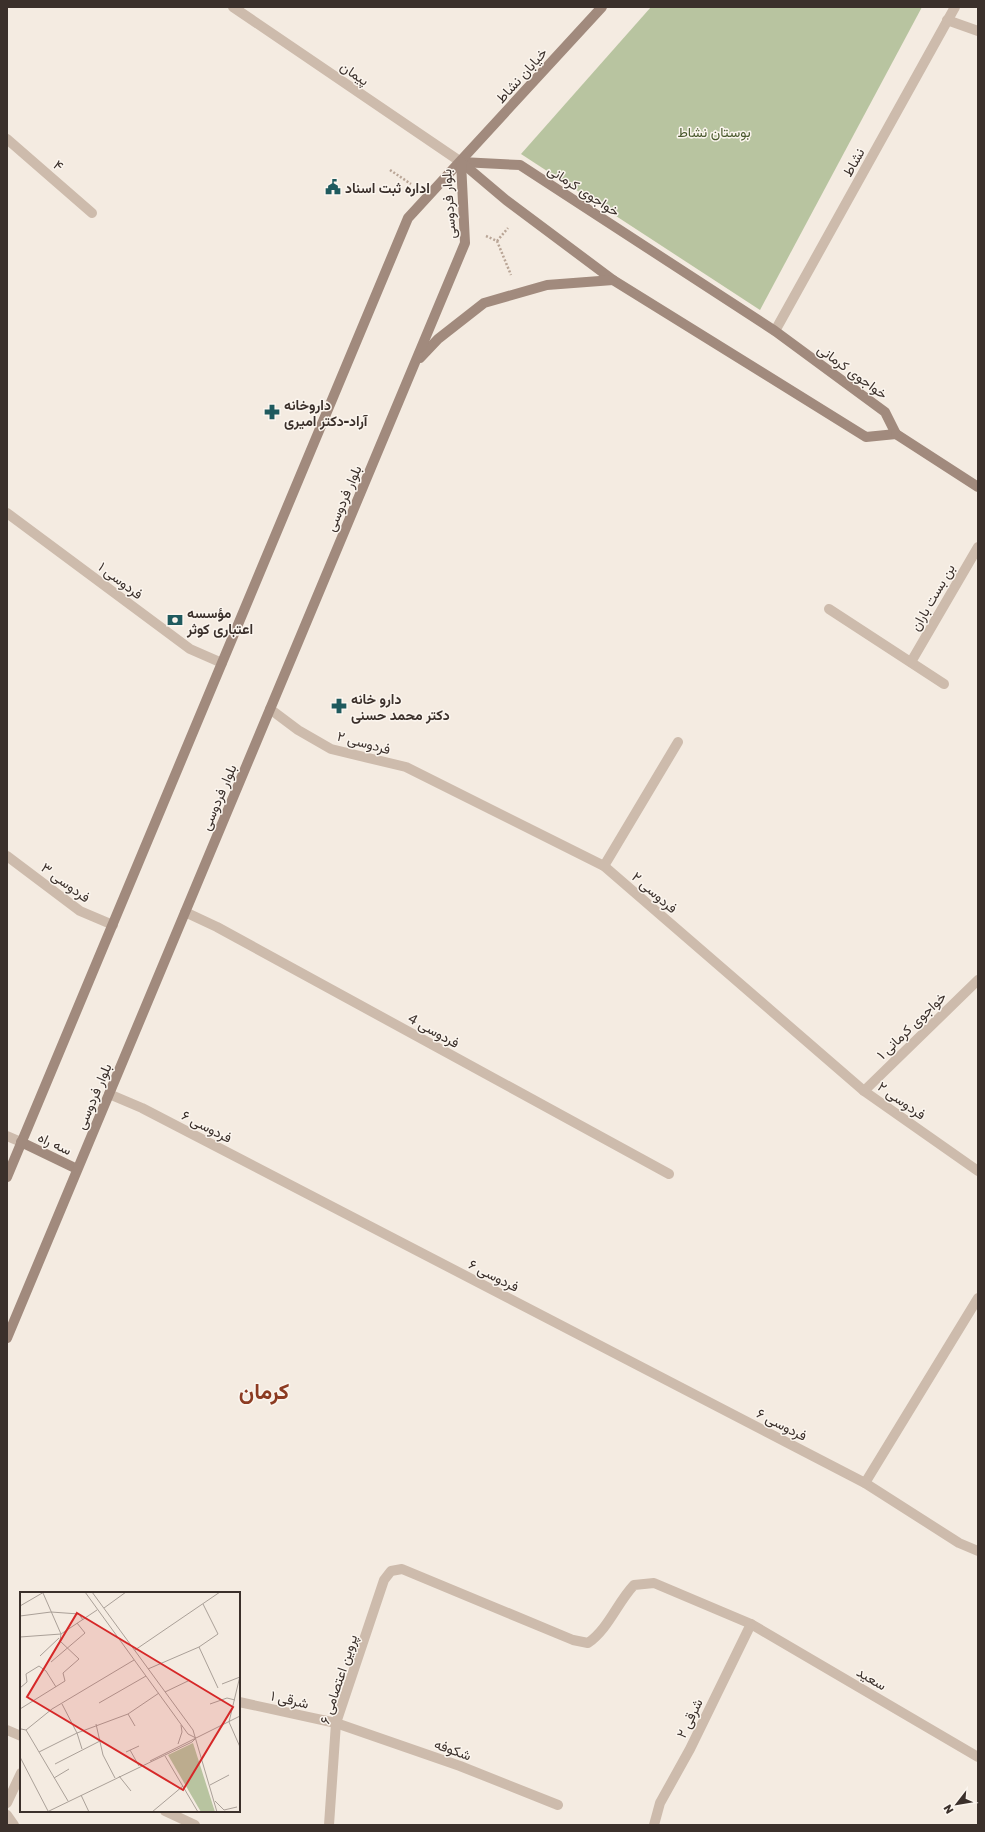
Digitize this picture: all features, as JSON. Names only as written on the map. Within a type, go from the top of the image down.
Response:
[{"type":"main road","name":"خیابان نشاط","points":[[461,162],[602,7]]},
{"type":"main road","points":[[461,162],[506,200],[613,280],[866,437],[896,434],[978,487]]},
{"type":"main road","name":"خواجوی کرمانی","points":[[461,162],[520,165],[775,331],[885,412],[896,434]]},
{"type":"main road","name":"بلوار فردوسی","points":[[7,1338],[465,243],[461,162]]},
{"type":"main road","name":"بلوار فردوسی","points":[[7,1177],[408,218],[461,162]]},
{"type":"main road","points":[[415,364],[438,339],[484,303],[547,285],[613,280]]},
{"type":"main road","name":"سه راه","points":[[21,1142],[77,1169]]},
{"type":"street","name":"پیمان","points":[[233,7],[461,162]]},
{"type":"street","name":"نشاط","points":[[775,331],[954,7]]},
{"type":"street","points":[[947,20],[978,31]]},
{"type":"street","name":"۴","points":[[7,139],[92,213]]},
{"type":"street","name":"فردوسی ۱","points":[[7,513],[190,649],[222,663]]},
{"type":"street","name":"بن بست باران","points":[[911,662],[978,547]]},
{"type":"street","points":[[829,609],[944,684]]},
{"type":"street","name":"فردوسی ۲","points":[[270,709],[298,730],[331,749],[406,767],[604,866],[864,1091],[978,1171]]},
{"type":"street","points":[[604,866],[678,742]]},
{"type":"street","name":"فردوسی ۳","points":[[7,856],[80,911],[112,925]]},
{"type":"street","name":"فردوسی 4","points":[[185,912],[217,927],[669,1174]]},
{"type":"street","name":"خواجوی کرمانی ۱","points":[[864,1091],[978,980]]},
{"type":"street","name":"فردوسی ۶","points":[[109,1094],[156,1115],[865,1483],[959,1543],[978,1551]]},
{"type":"street","points":[[7,1136],[21,1142]]},
{"type":"street","points":[[865,1483],[978,1298]]},
{"type":"street","name":"سعید","points":[[391,1571],[402,1569],[573,1640],[588,1643],[607,1625],[626,1593],[634,1585],[654,1582],[751,1624],[978,1757]]},
{"type":"street","name":"پروین اعتصامی ۶","points":[[329,1825],[336,1724],[384,1580],[391,1571]]},
{"type":"street","name":"شرقی ۲","points":[[654,1825],[660,1803],[690,1749],[751,1624]]},
{"type":"street","name":"شرقی ۱","points":[[240,1702],[336,1724]]},
{"type":"street","name":"شکوفه","points":[[336,1724],[460,1766],[558,1805]]},
{"type":"street","points":[[7,1730],[20,1736]]},
{"type":"street","points":[[7,1804],[20,1775]]},
{"type":"street","points":[[167,1812],[195,1825]]},
{"type":"street","points":[[7,1815],[14,1825]]},
{"type":"green space","name":"بوستان نشاط","points":[[651,7],[922,7],[760,310],[521,154]]},
{"type":"place","name":"اداره ثبت اسناد","points":[[333,187]]},
{"type":"place","name":"داروخانه آراد-دکتر امیری","points":[[272,412]]},
{"type":"place","name":"مؤسسه اعتباری کوثر","points":[[175,620]]},
{"type":"place","name":"دارو خانه دکتر محمد حسنی","points":[[339,706]]},
{"type":"district","name":"کرمان","points":[[264,1390]]}]
